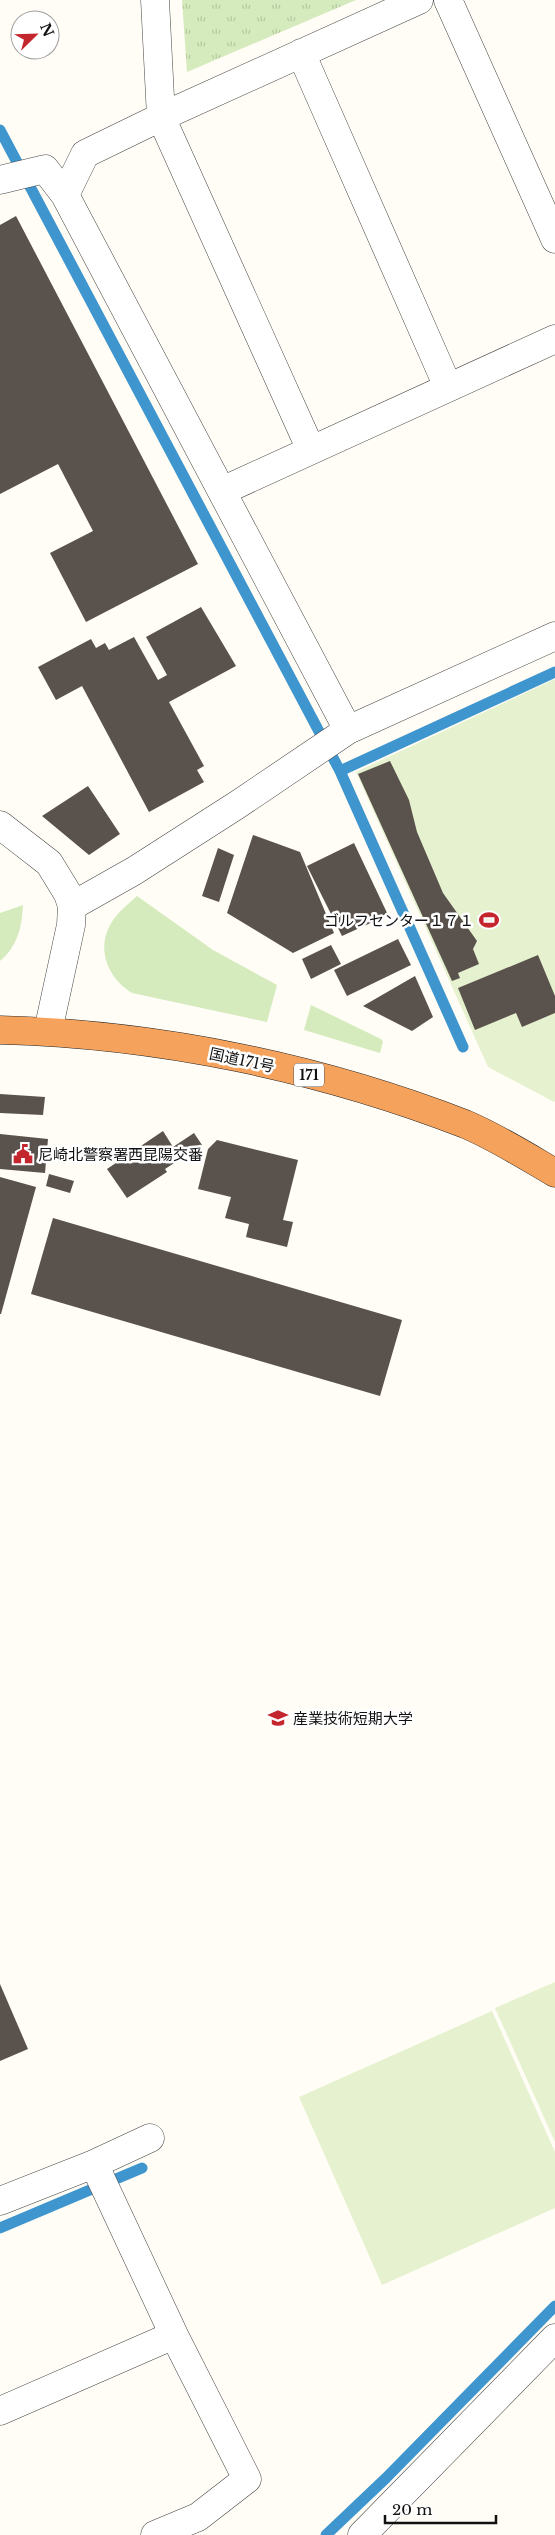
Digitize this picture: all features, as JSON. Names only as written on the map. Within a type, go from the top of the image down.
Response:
[{"type":"highway","name":"国道171号","points":[[0,1030],[48,1031],[135,1040],[251,1061],[363,1089],[466,1125],[555,1173]]},
{"type":"street","points":[[155,0],[161,116],[311,450]]},
{"type":"street","points":[[65,195],[85,154],[161,116],[419,0]]},
{"type":"street","points":[[448,0],[555,240]]},
{"type":"street","points":[[301,53],[448,387]]},
{"type":"street","points":[[5,178],[45,169],[65,195],[348,730]]},
{"type":"street","points":[[222,491],[555,339]]},
{"type":"street","points":[[72,906],[134,871],[237,805],[348,730],[555,636]]},
{"type":"street","points":[[0,825],[50,863],[68,894],[72,906],[71,925],[48,1031]]},
{"type":"street","points":[[0,2201],[94,2164],[150,2138]]},
{"type":"street","points":[[94,2164],[174,2335],[248,2479],[191,2526],[155,2535]]},
{"type":"street","points":[[0,2411],[174,2335]]},
{"type":"street","points":[[362,2535],[555,2338]]},
{"type":"green space","points":[[182,0],[356,0],[187,72]]},
{"type":"green space","name":"ゴルフセンター１７１","points":[[555,679],[554,1102],[488,1067],[356,772]]},
{"type":"green space","points":[[137,896],[213,950],[277,985],[267,1022],[132,993],[124,987],[111,972],[107,964],[104,945],[112,921]]},
{"type":"green space","points":[[23,905],[18,935],[11,949],[0,961],[0,913]]},
{"type":"green space","points":[[311,1005],[381,1039],[383,1042],[380,1053],[304,1030]]},
{"type":"green space","points":[[555,1982],[555,2142],[495,2008]]},
{"type":"green space","points":[[492,2011],[555,2152],[555,2208],[382,2285],[299,2097]]},
{"type":"building","points":[[16,216],[198,564],[86,622],[50,553],[93,531],[58,464],[0,494],[0,225]]},
{"type":"building","points":[[201,607],[236,666],[169,702],[204,766],[197,770],[204,782],[149,812],[82,686],[56,700],[38,667],[91,639],[96,648],[105,643],[109,650],[134,637],[158,680],[167,675],[146,637]]},
{"type":"building","points":[[390,761],[409,800],[417,832],[443,893],[477,941],[473,949],[479,964],[458,973],[460,978],[452,981],[358,774]]},
{"type":"building","points":[[88,786],[120,834],[89,855],[42,816]]},
{"type":"building","points":[[253,835],[300,852],[334,933],[293,953],[227,913]]},
{"type":"building","points":[[354,843],[388,915],[342,936],[307,866]]},
{"type":"building","points":[[218,848],[234,855],[219,902],[202,896]]},
{"type":"building","points":[[398,939],[411,965],[347,996],[334,970]]},
{"type":"building","points":[[331,945],[341,964],[311,979],[302,959]]},
{"type":"building","points":[[538,955],[555,996],[555,1013],[522,1027],[516,1013],[475,1030],[458,988]]},
{"type":"building","points":[[415,976],[433,1017],[412,1031],[363,1006]]},
{"type":"building","points":[[0,1094],[45,1097],[43,1115],[0,1113]]},
{"type":"building","points":[[163,1131],[173,1147],[194,1133],[202,1145],[165,1169],[167,1172],[127,1198],[107,1169]]},
{"type":"building","name":"尼崎北警察署西昆陽交番","points":[[0,1134],[48,1139],[45,1173],[0,1169]]},
{"type":"building","points":[[217,1140],[298,1160],[283,1220],[293,1222],[287,1247],[246,1237],[249,1224],[225,1218],[231,1197],[198,1189],[208,1149]]},
{"type":"building","points":[[49,1174],[74,1181],[70,1193],[46,1186]]},
{"type":"building","points":[[0,1177],[36,1187],[1,1314],[0,1314]]},
{"type":"building","points":[[53,1218],[402,1320],[380,1396],[31,1294]]},
{"type":"building","points":[[0,1984],[28,2049],[0,2061]]},
{"type":"waterway","points":[[0,130],[340,771],[463,1047]]},
{"type":"waterway","points":[[340,771],[555,672]]},
{"type":"waterway","points":[[0,2228],[142,2168]]},
{"type":"waterway","points":[[326,2535],[386,2478],[555,2306]]},
{"type":"place","name":"ゴルフセンター１７１","points":[[489,920]]},
{"type":"place","name":"尼崎北警察署西昆陽交番","points":[[23,1154]]},
{"type":"place","name":"産業技術短期大学","points":[[278,1718]]}]
